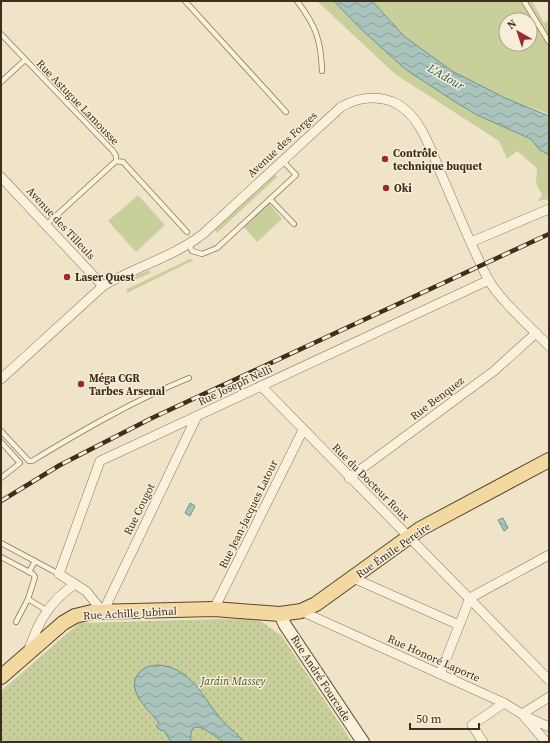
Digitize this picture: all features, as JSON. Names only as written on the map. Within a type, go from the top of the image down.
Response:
[{"type":"main road","name":"Rue Émile Pereire","points":[[280,614],[301,611],[316,604],[420,529],[549,460]]},
{"type":"main road","name":"Rue Achille Jubinal","points":[[1,677],[63,623],[75,616],[103,612],[214,609],[280,614]]},
{"type":"street","name":"Avenue des Forges","points":[[1,379],[103,286],[189,244],[341,107],[351,101],[364,98],[377,98],[394,103],[406,111],[421,130],[489,280],[549,346]]},
{"type":"street","name":"Avenue des Tilleuls","points":[[1,177],[103,286]]},
{"type":"street","points":[[471,242],[549,209]]},
{"type":"street","name":"Rue Joseph Nelli","points":[[59,574],[100,461],[489,280]]},
{"type":"street","name":"Rue Benquez","points":[[350,478],[494,371],[536,333]]},
{"type":"street","name":"Rue du Docteur Roux","points":[[261,386],[549,680]]},
{"type":"street","name":"Rue Cougot","points":[[103,612],[197,416]]},
{"type":"street","name":"Rue Jean-Jacques Latour","points":[[214,609],[303,430]]},
{"type":"street","points":[[440,674],[470,598],[549,555]]},
{"type":"street","points":[[59,574],[86,591],[103,612]]},
{"type":"street","points":[[353,578],[459,625]]},
{"type":"street","points":[[26,655],[46,610],[59,595],[75,584]]},
{"type":"street","name":"Rue Honoré Laporte","points":[[301,611],[504,703],[522,714],[546,742]]},
{"type":"street","name":"Rue André Fourcade","points":[[280,614],[288,629],[363,742]]},
{"type":"street","points":[[522,714],[549,697]]},
{"type":"street","points":[[483,742],[472,725],[504,703]]},
{"type":"street","points":[[522,714],[549,727]]},
{"type":"lane","points":[[185,1],[286,112]]},
{"type":"lane","points":[[297,1],[316,31],[321,48],[322,71]]},
{"type":"lane","points":[[524,1],[549,42]]},
{"type":"lane","name":"Rue Astugue Lamousse","points":[[1,34],[113,151],[116,156],[116,161],[123,162],[187,232]]},
{"type":"lane","points":[[1,82],[25,60]]},
{"type":"lane","points":[[189,244],[192,251],[202,254],[217,248],[296,175],[282,160]]},
{"type":"lane","points":[[46,225],[116,161]]},
{"type":"lane","points":[[270,199],[294,224]]},
{"type":"lane","points":[[1,431],[22,455],[29,461],[32,461],[100,420],[151,394],[189,378]]},
{"type":"lane","points":[[1,442],[20,463],[1,478]]},
{"type":"lane","points":[[1,542],[59,574]]},
{"type":"lane","points":[[1,557],[29,572],[35,577],[28,598],[16,622]]},
{"type":"lane","points":[[29,572],[35,561]]},
{"type":"lane","points":[[28,598],[46,610]]},
{"type":"green space","points":[[317,1],[334,1],[361,29],[477,115],[531,139],[540,150],[549,155],[549,199],[538,201],[542,195],[536,183],[537,168],[517,151],[507,159],[499,141],[395,74]]},
{"type":"green space","points":[[372,1],[532,1],[538,12],[544,23],[549,20],[549,114],[505,98],[452,71],[405,37]]},
{"type":"green space","points":[[275,174],[277,177],[217,233],[215,230]]},
{"type":"green space","points":[[138,195],[165,225],[136,252],[108,221]]},
{"type":"green space","points":[[268,202],[282,219],[257,242],[243,226]]},
{"type":"green space","points":[[190,259],[194,260],[127,293],[127,289]]},
{"type":"green space","points":[[149,270],[151,273],[130,282],[128,279]]},
{"type":"green space","name":"Jardin Massey","points":[[256,618],[281,635],[352,742],[1,742],[1,691],[79,623]]},
{"type":"water","name":"L'Adour","points":[[334,1],[372,1],[405,37],[452,71],[505,98],[549,116],[549,155],[540,150],[531,139],[477,115],[405,69],[361,29]]},
{"type":"water","points":[[190,503],[195,506],[190,516],[185,513]]},
{"type":"water","points":[[503,518],[508,528],[504,531],[498,520]]},
{"type":"water","points":[[153,665],[159,665],[180,671],[188,677],[223,721],[244,742],[225,742],[198,727],[194,728],[191,732],[191,742],[171,742],[164,730],[161,731],[156,726],[159,723],[136,693],[135,680],[139,673],[143,669]]},
{"type":"railway","points":[[1,501],[60,465],[152,418],[549,234]]},
{"type":"place","name":"Contrôle technique buquet","points":[[385,159]]},
{"type":"place","name":"Oki","points":[[386,188]]},
{"type":"place","name":"Laser Quest","points":[[67,277]]},
{"type":"place","name":"Méga CGR Tarbes Arsenal","points":[[81,384]]}]
